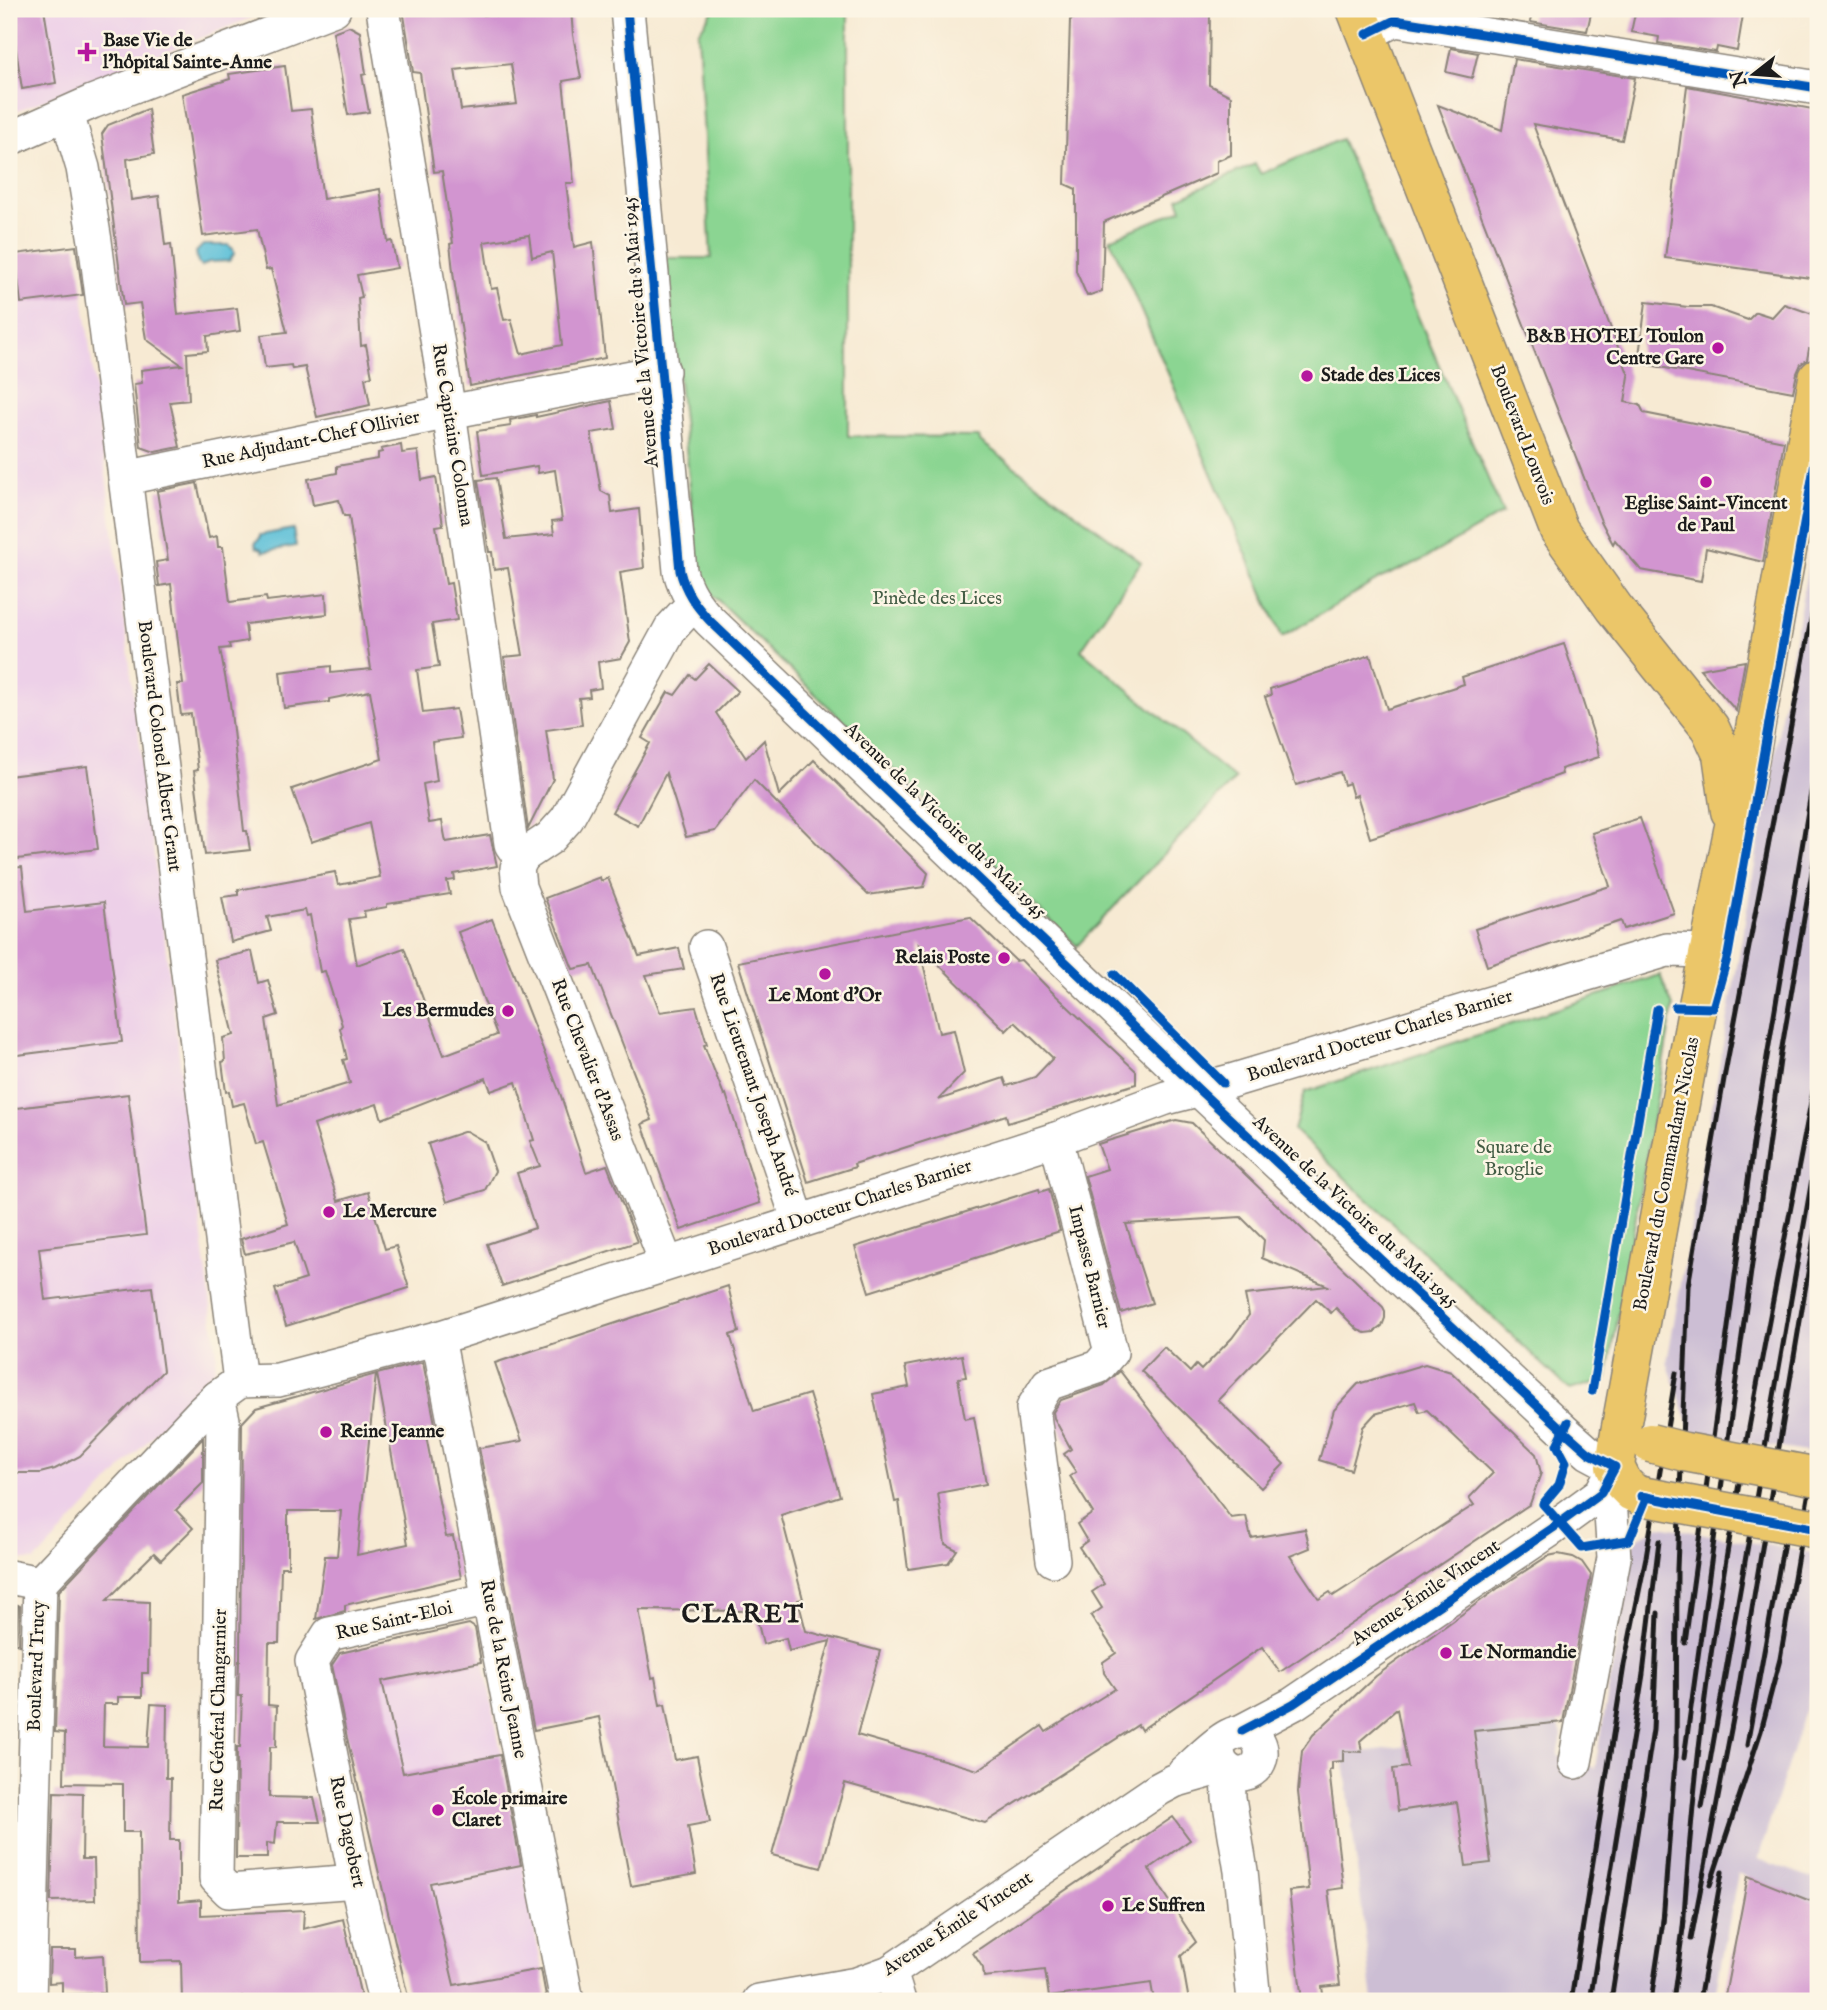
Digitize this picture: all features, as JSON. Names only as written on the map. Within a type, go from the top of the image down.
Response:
[{"type":"main road","name":"Boulevard Louvois","points":[[1362,21],[1559,530],[1614,608],[1710,728],[1722,754],[1733,831]]},
{"type":"main road","name":"Boulevard du Commandant Nicolas","points":[[1631,1475],[1640,1436],[1632,1419],[1626,1392],[1733,831],[1744,790],[1818,378]]},
{"type":"main road","points":[[1631,1475],[1685,1452],[1818,1477]]},
{"type":"main road","points":[[1631,1475],[1818,1504]]},
{"type":"main road","points":[[1631,1475],[1818,1529]]},
{"type":"street","points":[[9,139],[334,9]]},
{"type":"street","name":"Rue Capitaine Colonna","points":[[383,9],[449,412],[511,844],[517,853],[523,856]]},
{"type":"street","name":"Avenue de la Victoire du 8 Mai 1945","points":[[627,9],[680,571],[694,603],[1198,1089],[1563,1430],[1589,1453],[1631,1475]]},
{"type":"street","points":[[1362,21],[1395,20],[1818,88]]},
{"type":"street","name":"Boulevard Colonel Albert Grant","points":[[67,114],[79,152],[90,204],[125,478],[229,1389]]},
{"type":"street","name":"Rue Adjudant-Chef Ollivier","points":[[125,478],[663,371]]},
{"type":"street","points":[[523,856],[550,838],[566,819],[671,628],[694,603]]},
{"type":"street","name":"Rue Chevalier d'Assas","points":[[523,856],[517,868],[519,887],[666,1262]]},
{"type":"street","name":"Rue Lieutenant Joseph André","points":[[706,947],[799,1222]]},
{"type":"street","name":"Boulevard Docteur Charles Barnier","points":[[229,1389],[278,1380],[439,1338],[666,1262],[1056,1139],[1167,1098],[1667,950],[1710,951]]},
{"type":"street","name":"Impasse Barnier","points":[[1053,1560],[1033,1408],[1048,1384],[1098,1367],[1111,1352],[1056,1139]]},
{"type":"street","name":"Rue de la Reine Jeanne","points":[[439,1338],[567,2001]]},
{"type":"street","points":[[24,1580],[229,1389]]},
{"type":"street","name":"Rue Général Changarnier","points":[[229,1389],[223,1420],[216,1878],[229,1891],[356,1881]]},
{"type":"street","name":"Avenue Émile Vincent","points":[[759,2001],[858,1984],[894,1987],[1159,1789],[1238,1756],[1293,1704],[1631,1475]]},
{"type":"street","name":"Boulevard du Commandant Nicolas","points":[[1575,1762],[1614,1558],[1611,1514],[1631,1475]]},
{"type":"street","name":"Boulevard Trucy","points":[[24,1580],[19,1942],[29,2001]]},
{"type":"street","name":"Rue Saint-Eloi","points":[[312,1661],[329,1634],[490,1599]]},
{"type":"street","name":"Rue Dagobert","points":[[312,1661],[356,1881],[385,2001]]},
{"type":"street","points":[[1238,1756],[1229,1798],[1241,1871],[1254,2001]]},
{"type":"shaded area","name":"Base Vie de l'hôpital Sainte-Anne","points":[[9,9],[273,9],[9,114]]},
{"type":"shaded area","points":[[77,246],[217,1355],[214,1370],[35,1561],[9,1558],[9,250],[15,254]]},
{"type":"shaded area","points":[[1818,508],[1818,1454],[1692,1433],[1667,1362]]},
{"type":"shaded area","points":[[1660,1526],[1818,1554],[1818,1670],[1758,1859],[1818,1880],[1818,1904],[1738,1873],[1714,2001],[1373,2001],[1343,1751],[1362,1752],[1431,1743],[1449,1733],[1558,1723],[1562,1735],[1558,1756],[1595,1768],[1634,1541]]},
{"type":"shaded area","name":"École primaire Claret","points":[[469,1624],[478,1630],[548,2001],[409,2001],[330,1664],[336,1654]]},
{"type":"green space","name":"Pinède des Lices","points":[[714,9],[848,9],[848,436],[979,437],[980,441],[1141,562],[1081,650],[1235,779],[1077,946],[700,583],[666,258],[711,258],[698,33]]},
{"type":"green space","name":"Stade des Lices","points":[[1341,139],[1503,513],[1422,560],[1381,578],[1282,637],[1110,239],[1182,209],[1178,198],[1255,164],[1261,174]]},
{"type":"green space","name":"Square de Broglie","points":[[1660,975],[1673,1007],[1607,1379],[1570,1390],[1294,1130],[1305,1092]]},
{"type":"water","points":[[203,245],[228,245],[234,254],[229,261],[209,262],[202,266],[198,263],[196,252]]},
{"type":"water","points":[[293,529],[296,546],[263,552],[256,547],[255,543],[260,535]]},
{"type":"building","points":[[10,9],[44,9],[56,83],[22,89]]},
{"type":"building","points":[[403,9],[483,9],[484,15],[495,12],[496,16],[545,9],[571,9],[581,78],[563,81],[574,183],[566,183],[574,247],[593,242],[605,358],[470,386],[454,280],[450,244],[453,243],[442,171],[434,172],[420,73],[413,72]],"holes":[[[511,64],[517,104],[461,110],[455,70]],[[529,235],[532,257],[552,252],[562,345],[521,354],[511,319],[504,320],[497,288],[491,289],[484,242]]]},
{"type":"building","points":[[1095,9],[1210,9],[1209,85],[1231,96],[1231,155],[1217,161],[1217,173],[1104,222],[1102,291],[1087,296],[1076,271],[1076,189],[1065,184],[1070,20]]},
{"type":"building","points":[[1533,9],[1592,9],[1587,31],[1530,22]]},
{"type":"building","points":[[1636,9],[1744,9],[1737,51],[1717,47],[1716,52],[1658,43],[1659,37],[1631,32]]},
{"type":"building","points":[[349,26],[360,32],[366,74],[362,75],[369,112],[348,115],[333,32]]},
{"type":"building","points":[[1451,48],[1478,53],[1472,78],[1446,72]]},
{"type":"building","points":[[1514,59],[1635,78],[1622,140],[1533,124],[1629,376],[1625,402],[1640,405],[1644,413],[1784,441],[1763,562],[1706,548],[1701,581],[1641,570],[1615,540],[1613,544],[1601,521],[1438,105],[1502,130]]},
{"type":"building","points":[[285,66],[291,111],[311,109],[323,199],[380,189],[388,242],[392,241],[397,268],[357,275],[362,297],[358,298],[361,346],[366,345],[372,376],[365,378],[370,405],[317,417],[305,367],[292,369],[291,365],[265,368],[261,335],[287,332],[271,269],[266,270],[257,229],[203,236],[182,94],[230,79],[229,74]]},
{"type":"building","points":[[1687,86],[1818,110],[1818,279],[1665,258]]},
{"type":"building","points":[[148,109],[154,154],[127,159],[131,200],[159,196],[165,245],[171,244],[178,315],[237,308],[240,331],[207,336],[208,351],[187,353],[189,400],[170,402],[180,447],[155,452],[141,447],[134,384],[142,383],[141,370],[182,365],[146,339],[140,303],[124,305],[102,134],[108,125]]},
{"type":"building","points":[[76,246],[83,295],[21,303],[15,254]]},
{"type":"building","name":"B&B HOTEL Toulon Centre Gare","points":[[1646,302],[1711,307],[1748,320],[1756,312],[1772,317],[1784,304],[1818,316],[1818,330],[1807,360],[1801,364],[1797,373],[1793,392],[1638,363]]},
{"type":"building","points":[[611,401],[616,429],[591,433],[601,491],[610,496],[612,513],[639,509],[644,568],[620,572],[630,642],[621,658],[598,662],[601,688],[589,690],[590,697],[579,698],[582,725],[546,730],[553,779],[528,829],[504,657],[523,655],[508,568],[494,570],[492,552],[489,552],[478,480],[496,478],[506,539],[554,534],[552,521],[562,520],[555,470],[538,473],[537,466],[483,475],[477,431],[511,426],[510,420]]},
{"type":"building","points":[[401,445],[402,453],[418,451],[422,480],[436,477],[443,525],[436,526],[446,584],[451,583],[457,620],[432,624],[439,667],[417,670],[423,713],[456,709],[461,738],[432,742],[437,781],[423,784],[429,823],[442,821],[446,842],[490,835],[497,866],[454,874],[455,880],[447,881],[450,894],[387,904],[387,907],[364,911],[365,917],[349,919],[357,965],[404,948],[444,1055],[497,1035],[458,932],[492,919],[560,1093],[586,1172],[607,1165],[637,1242],[502,1286],[487,1244],[535,1228],[517,1173],[540,1166],[530,1141],[534,1140],[516,1082],[491,1091],[486,1078],[382,1119],[377,1104],[314,1125],[338,1201],[368,1192],[385,1249],[396,1246],[409,1288],[286,1326],[275,1289],[306,1279],[294,1242],[245,1254],[241,1239],[288,1224],[263,1142],[256,1144],[244,1103],[232,1106],[229,1091],[226,1092],[222,1062],[225,1061],[223,1038],[234,1035],[215,960],[252,951],[259,983],[268,980],[278,1015],[266,1019],[278,1105],[350,1083],[343,1060],[347,1059],[340,1028],[342,1025],[325,971],[320,972],[310,915],[307,916],[305,910],[267,917],[271,931],[231,942],[222,897],[238,895],[238,890],[335,872],[338,885],[380,877],[369,823],[311,842],[292,789],[382,759],[370,691],[329,699],[329,702],[284,708],[280,672],[331,666],[331,673],[371,669],[349,516],[344,516],[339,500],[313,505],[308,479],[337,473],[337,466],[378,459],[381,449]]},
{"type":"building","points":[[197,483],[209,538],[217,536],[218,547],[223,547],[230,602],[326,594],[327,614],[245,624],[247,641],[229,644],[230,648],[220,649],[230,703],[244,831],[247,831],[250,850],[205,855],[194,771],[198,770],[191,714],[181,715],[177,684],[183,684],[171,584],[159,586],[156,562],[168,560],[157,491]]},
{"type":"building","points":[[1564,644],[1599,757],[1561,769],[1562,774],[1507,794],[1370,838],[1357,795],[1353,797],[1349,783],[1344,785],[1340,772],[1296,785],[1265,697],[1271,695],[1270,689],[1370,655],[1387,709],[1464,684],[1462,677]]},
{"type":"building","points":[[1745,661],[1736,711],[1700,669]]},
{"type":"building","points":[[709,664],[738,691],[716,713],[746,758],[764,740],[779,795],[814,760],[928,873],[924,887],[868,895],[754,780],[715,831],[686,837],[666,773],[638,826],[612,812],[650,743],[642,738],[668,692],[675,695],[690,675],[695,679]]},
{"type":"building","points":[[87,766],[98,849],[9,860],[9,776]]},
{"type":"building","points":[[1640,818],[1674,913],[1624,929],[1621,921],[1487,966],[1475,929],[1610,886],[1592,833]]},
{"type":"building","points":[[22,867],[27,911],[104,902],[122,1042],[9,1056],[9,868]]},
{"type":"building","points":[[600,877],[601,881],[608,878],[639,956],[679,948],[684,969],[646,975],[660,1012],[696,1007],[707,1044],[704,1045],[724,1095],[726,1094],[760,1203],[681,1230],[642,1124],[652,1120],[592,965],[573,969],[545,898]]},
{"type":"building","points":[[970,917],[1016,961],[1021,960],[1136,1071],[1136,1084],[1008,1123],[1006,1115],[854,1164],[855,1167],[808,1182],[738,962]],"holes":[[[919,945],[1006,1031],[1015,1022],[1053,1058],[1035,1077],[1007,1086],[1004,1078],[938,1100],[964,1073],[954,1030],[939,1033]]]},
{"type":"building","points":[[128,1094],[146,1235],[39,1248],[45,1300],[152,1287],[163,1371],[80,1456],[55,1469],[40,1473],[9,1473],[9,1109]]},
{"type":"building","points":[[1176,1120],[1192,1123],[1385,1311],[1382,1326],[1374,1332],[1365,1333],[1358,1330],[1336,1308],[1331,1313],[1316,1299],[1218,1400],[1284,1464],[1261,1488],[1141,1371],[1164,1347],[1190,1372],[1196,1365],[1201,1370],[1232,1338],[1249,1315],[1245,1295],[1328,1286],[1262,1258],[1264,1240],[1241,1217],[1126,1224],[1152,1303],[1121,1313],[1085,1176],[1107,1169],[1098,1144]]},
{"type":"building","points":[[466,1131],[485,1142],[495,1171],[485,1190],[447,1202],[428,1144]]},
{"type":"building","points":[[1039,1189],[1040,1192],[1049,1189],[1060,1231],[869,1292],[855,1247]]},
{"type":"building","points":[[728,1286],[739,1332],[730,1335],[754,1411],[809,1394],[840,1496],[781,1515],[803,1599],[798,1600],[806,1631],[880,1651],[857,1735],[978,1770],[1042,1726],[1046,1732],[1115,1689],[1104,1673],[1103,1662],[1116,1653],[1091,1616],[1102,1608],[1092,1592],[1104,1584],[1079,1547],[1087,1541],[1077,1524],[1093,1513],[1070,1476],[1076,1472],[1064,1454],[1071,1449],[1053,1412],[1061,1400],[1104,1385],[1120,1371],[1231,1518],[1246,1516],[1251,1538],[1305,1529],[1310,1548],[1290,1556],[1319,1599],[1330,1592],[1333,1596],[1474,1505],[1469,1498],[1493,1473],[1427,1410],[1419,1412],[1415,1402],[1375,1414],[1363,1427],[1351,1470],[1319,1460],[1334,1410],[1358,1384],[1425,1364],[1451,1372],[1536,1454],[1541,1473],[1530,1504],[1280,1672],[1262,1647],[1141,1730],[1138,1725],[985,1823],[845,1783],[821,1868],[772,1855],[830,1641],[789,1651],[786,1638],[763,1644],[755,1611],[639,1610],[652,1678],[655,1677],[660,1705],[665,1704],[675,1760],[697,1756],[710,1822],[688,1826],[696,1874],[631,1886],[599,1717],[534,1730],[479,1448],[522,1441],[495,1363]]},
{"type":"building","points":[[962,1355],[966,1377],[958,1378],[965,1419],[974,1417],[986,1484],[938,1493],[945,1544],[957,1550],[948,1563],[908,1569],[899,1501],[895,1502],[873,1394],[909,1387],[905,1366]]},
{"type":"building","points":[[423,1362],[436,1429],[425,1431],[446,1537],[453,1536],[461,1578],[345,1605],[345,1611],[316,1619],[325,1556],[337,1556],[341,1511],[288,1511],[288,1567],[281,1567],[279,1643],[269,1643],[268,1705],[277,1706],[276,1747],[270,1747],[269,1797],[314,1798],[320,1822],[277,1822],[275,1844],[267,1843],[267,1858],[236,1858],[237,1747],[240,1747],[242,1696],[238,1696],[242,1423],[256,1408],[376,1374],[357,1555],[408,1544],[377,1374]]},
{"type":"building","points":[[203,1438],[203,1483],[176,1510],[193,1528],[161,1560],[154,1553],[107,1600],[149,1602],[148,1673],[142,1673],[142,1697],[118,1697],[118,1704],[104,1704],[103,1746],[148,1747],[151,1704],[167,1705],[166,1778],[171,1778],[170,1840],[179,1840],[179,1902],[201,1900],[201,1915],[304,1910],[303,1929],[343,1919],[362,2001],[300,2001],[300,1992],[269,1996],[264,2001],[247,2001],[243,1997],[182,2001],[181,1961],[140,1962],[139,1832],[123,1832],[123,1784],[64,1783],[65,1733],[55,1732],[59,1591]]},
{"type":"building","points":[[1558,1554],[1582,1562],[1591,1575],[1563,1722],[1474,1731],[1491,1863],[1466,1866],[1457,1802],[1398,1811],[1393,1769],[1408,1767],[1397,1709],[1360,1741],[1362,1752],[1343,1751],[1343,1761],[1332,1762],[1332,1769],[1329,1770],[1343,1888],[1328,1890],[1340,1985],[1322,1987],[1324,2001],[1302,2001],[1289,1891],[1309,1889],[1298,1792],[1302,1751],[1313,1735],[1376,1676],[1497,1589],[1548,1556]]},
{"type":"building","points":[[18,1605],[20,1606],[19,1645],[16,1644]]},
{"type":"building","name":"École primaire Claret","points":[[469,1624],[475,1628],[481,1662],[382,1681],[403,1773],[500,1755],[521,1865],[430,1883],[454,1985],[541,1969],[547,2001],[409,2001],[347,1738],[332,1665],[340,1653]]},
{"type":"building","points":[[54,1792],[83,1793],[82,1859],[94,1859],[95,1900],[51,1901]]},
{"type":"building","name":"Le Suffren","points":[[1173,1817],[1190,1840],[1149,1869],[1196,1942],[1181,1956],[1189,2001],[1154,2001],[1151,1983],[1049,1997],[1045,1970],[984,1977],[983,1968],[973,1953]]},
{"type":"building","points":[[1748,1876],[1818,1904],[1818,2001],[1724,2001]]},
{"type":"building","points":[[50,1950],[76,1950],[76,1957],[103,1955],[105,1993],[62,1995],[62,1982],[49,1983]]},
{"type":"railway","points":[[1676,1758],[1677,1569],[1688,1286],[1725,1073],[1818,583]]},
{"type":"railway","points":[[1685,1643],[1755,1129],[1818,751]]},
{"type":"railway","points":[[1684,1758],[1781,1053],[1818,837]]},
{"type":"railway","points":[[1683,1929],[1696,1778],[1715,1628],[1751,1417],[1818,1065]]},
{"type":"railway","points":[[1702,1807],[1818,1145]]},
{"type":"railway","points":[[1691,1939],[1737,1698],[1818,1213]]},
{"type":"railway","points":[[1571,2001],[1624,1665],[1646,1557],[1676,1373]]},
{"type":"railway","points":[[1710,1885],[1761,1731],[1780,1659],[1818,1439]]},
{"type":"railway","points":[[1590,2001],[1643,1674],[1659,1541]]},
{"type":"railway","points":[[1747,1745],[1784,1542]]},
{"type":"railway","points":[[1611,2001],[1653,1730],[1658,1613]]},
{"type":"railway","points":[[1663,1922],[1676,1748]]},
{"type":"railway","points":[[1699,2001],[1722,1872]]},
{"type":"railway","points":[[1651,2001],[1664,1914]]},
{"type":"railway","points":[[1673,2001],[1684,1921]]},
{"type":"cycle path","points":[[627,9],[680,571],[695,603],[709,620],[1198,1089],[1563,1430],[1589,1453],[1615,1467],[1601,1493],[1553,1528],[1293,1704],[1242,1731]]},
{"type":"cycle path","points":[[1367,34],[1395,20],[1818,88]]},
{"type":"cycle path","points":[[1675,1007],[1713,1008],[1728,955],[1818,445]]},
{"type":"cycle path","points":[[1114,974],[1223,1083]]},
{"type":"cycle path","points":[[1592,1391],[1657,1009]]},
{"type":"cycle path","points":[[1568,1422],[1557,1445],[1566,1462],[1559,1485],[1543,1504],[1582,1548],[1629,1540],[1647,1497]]},
{"type":"cycle path","points":[[1641,1496],[1818,1529]]},
{"type":"place","name":"Base Vie de l'hôpital Sainte-Anne","points":[[87,52]]},
{"type":"place","name":"B&B HOTEL Toulon Centre Gare","points":[[1718,348]]},
{"type":"place","name":"Stade des Lices","points":[[1307,376]]},
{"type":"place","name":"Eglise Saint-Vincent de Paul","points":[[1706,482]]},
{"type":"place","name":"Relais Poste","points":[[1004,958]]},
{"type":"place","name":"Le Mont d'Or","points":[[825,974]]},
{"type":"place","name":"Les Bermudes","points":[[508,1011]]},
{"type":"place","name":"Le Mercure","points":[[329,1212]]},
{"type":"place","name":"Reine Jeanne","points":[[326,1432]]},
{"type":"place","name":"Le Normandie","points":[[1446,1653]]},
{"type":"place","name":"École primaire Claret","points":[[438,1810]]},
{"type":"place","name":"Le Suffren","points":[[1108,1906]]},
{"type":"district","name":"CLARET","points":[[743,1614]]}]
